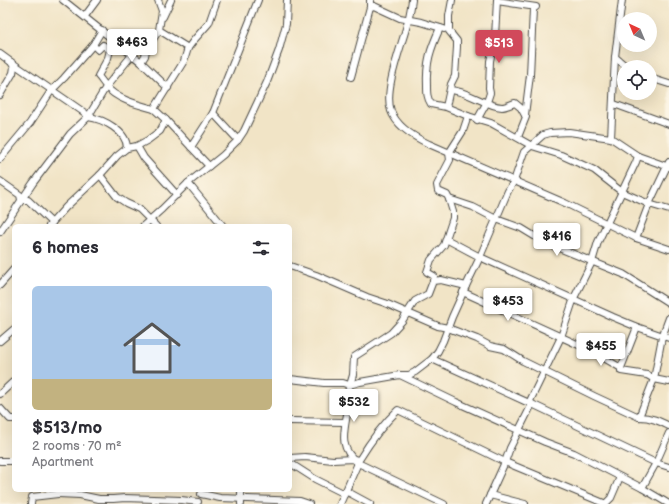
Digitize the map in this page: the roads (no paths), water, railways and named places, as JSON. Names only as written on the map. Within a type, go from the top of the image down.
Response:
[{"type":"street","points":[[63,0],[141,62],[168,88]]},
{"type":"street","points":[[85,16],[96,0]]},
{"type":"street","points":[[141,62],[145,56],[146,50],[159,30],[162,11],[158,0]]},
{"type":"street","points":[[161,22],[171,0]]},
{"type":"street","points":[[154,109],[184,61],[188,48],[209,22],[217,0]]},
{"type":"street","points":[[191,147],[213,113],[258,0]]},
{"type":"street","points":[[145,224],[188,183],[223,155],[238,140],[251,118],[279,50],[286,24],[287,0]]},
{"type":"street","points":[[351,78],[370,7],[370,0]]},
{"type":"street","points":[[412,0],[409,20],[395,65],[389,93],[391,111],[396,121],[406,131],[415,138],[514,181],[636,238],[669,249]]},
{"type":"street","points":[[446,107],[454,76],[457,41],[449,30],[449,16],[452,0]]},
{"type":"street","points":[[477,120],[487,102],[490,93],[490,61],[495,37],[497,0],[536,7]]},
{"type":"street","points":[[518,138],[526,117],[530,75],[533,9],[536,7],[535,0]]},
{"type":"street","points":[[611,138],[616,57],[622,0]]},
{"type":"street","points":[[370,7],[374,6],[400,18],[449,30]]},
{"type":"street","points":[[440,28],[429,56],[427,96],[431,104],[446,107],[477,120],[491,123],[532,146],[561,155],[594,170],[622,192],[649,204],[669,210]]},
{"type":"street","points":[[0,159],[30,123],[51,91],[93,45],[102,30]]},
{"type":"street","points":[[159,30],[188,48]]},
{"type":"street","points":[[93,45],[98,50],[103,44],[110,50],[108,58],[98,76],[106,87],[121,98],[154,109],[209,166]]},
{"type":"street","points":[[0,54],[51,91],[85,113],[88,117],[108,124],[119,132],[125,139],[127,148]]},
{"type":"street","points":[[0,232],[33,183],[70,134],[88,117],[106,87],[132,55]]},
{"type":"street","points":[[616,57],[619,60]]},
{"type":"street","points":[[0,95],[13,73],[14,67],[10,62]]},
{"type":"street","points":[[657,80],[669,84]]},
{"type":"street","points":[[450,90],[458,90],[503,107],[515,103],[521,108],[525,115]]},
{"type":"street","points":[[614,104],[669,124]]},
{"type":"street","points":[[213,113],[238,140]]},
{"type":"street","points":[[448,153],[463,131],[468,116]]},
{"type":"street","points":[[21,200],[28,200],[51,224],[66,207],[127,148],[137,146],[160,131],[166,120]]},
{"type":"street","points":[[292,379],[324,383],[343,383],[349,385],[400,375],[409,375],[432,359],[443,341],[455,308],[480,257],[508,191],[514,181],[524,152],[543,135],[569,132],[611,138],[638,156],[668,166],[649,204],[636,238]]},
{"type":"street","points":[[137,146],[144,158],[177,195]]},
{"type":"street","points":[[444,504],[358,463],[352,458],[346,448],[343,436],[348,408],[349,385],[353,375],[354,357],[391,333],[415,301],[428,294],[433,281],[434,276],[427,272],[431,260],[444,245],[453,218],[453,212],[449,199],[446,195],[438,191],[436,185],[450,160],[448,153]]},
{"type":"street","points":[[486,504],[531,404],[544,371],[561,337],[574,298],[592,262],[598,242],[608,224],[638,156]]},
{"type":"street","points":[[100,175],[118,197],[126,204],[139,209],[154,224]]},
{"type":"street","points":[[0,181],[20,195],[21,200]]},
{"type":"street","points":[[188,183],[221,224]]},
{"type":"street","points":[[449,199],[473,207],[496,219],[520,228],[544,242],[623,274],[669,303]]},
{"type":"street","points":[[446,238],[480,257],[637,327],[666,337]]},
{"type":"street","points":[[292,267],[385,303],[438,326],[448,328],[477,339],[490,346],[504,349],[594,396],[639,417],[656,419],[669,426]]},
{"type":"street","points":[[0,285],[12,271]]},
{"type":"street","points":[[433,281],[441,280],[464,289],[592,351],[621,368],[621,372],[647,375],[654,379],[669,382]]},
{"type":"street","points":[[639,417],[654,379],[666,337],[669,318]]},
{"type":"street","points":[[621,368],[637,327]]},
{"type":"street","points":[[0,341],[12,331]]},
{"type":"street","points":[[432,359],[669,467]]},
{"type":"street","points":[[400,375],[519,431],[574,453],[642,488],[669,504]]},
{"type":"street","points":[[0,394],[12,383]]},
{"type":"street","points":[[0,408],[10,419],[12,419]]},
{"type":"street","points":[[292,458],[305,457],[333,460],[352,458],[359,460],[371,440],[385,422],[398,410],[505,462],[606,504],[611,498],[620,477]]},
{"type":"street","points":[[292,421],[345,422]]},
{"type":"street","points":[[642,488],[669,433]]},
{"type":"street","points":[[0,461],[12,461]]},
{"type":"street","points":[[340,504],[358,463]]},
{"type":"street","points":[[292,464],[315,479],[370,504]]},
{"type":"street","points":[[32,504],[33,492]]},
{"type":"street","points":[[32,497],[59,492],[99,499],[125,498],[198,502]]},
{"type":"street","points":[[201,494],[241,501],[300,501],[308,504]]},
{"type":"street","points":[[490,495],[525,504]]}]
